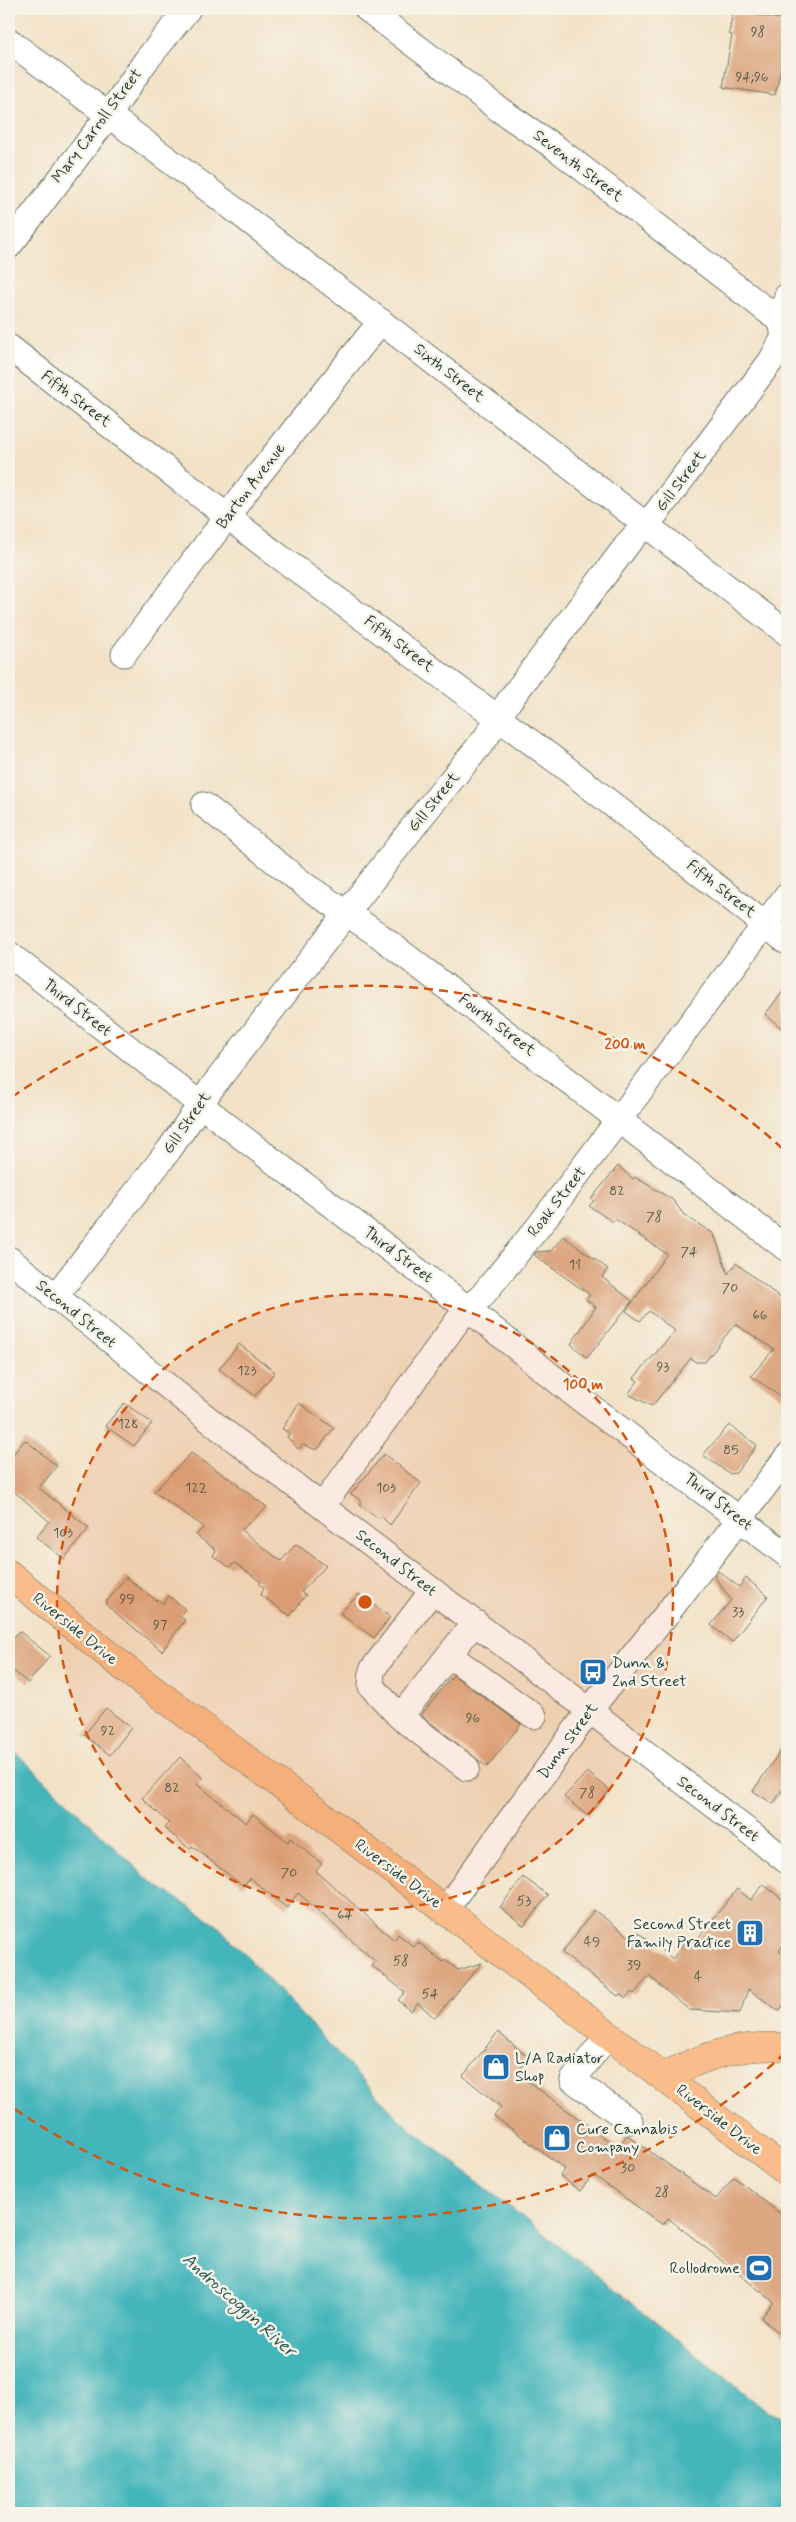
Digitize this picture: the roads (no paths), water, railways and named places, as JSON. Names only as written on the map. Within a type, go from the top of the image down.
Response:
[{"type":"main road","name":"Riverside Drive","points":[[9,1574],[132,1674],[445,1910],[787,2172]]},
{"type":"main road","points":[[663,2077],[693,2061],[731,2049],[767,2046],[787,2047]]},
{"type":"street","name":"Mary Carroll Street","points":[[9,246],[108,116],[145,62],[188,9]]},
{"type":"street","name":"Seventh Street","points":[[367,9],[500,110],[556,148],[784,324]]},
{"type":"street","name":"Sixth Street","points":[[9,42],[381,321],[787,633]]},
{"type":"street","name":"Gill Street","points":[[54,1298],[202,1105],[213,1086],[485,739],[498,718],[630,540],[646,524],[771,361],[784,337],[787,296]]},
{"type":"street","name":"Barton Avenue","points":[[124,654],[381,321]]},
{"type":"street","name":"Fifth Street","points":[[9,348],[228,517],[498,718],[787,942]]},
{"type":"street","name":"Fourth Street","points":[[204,805],[306,886],[376,933],[787,1249]]},
{"type":"street","name":"Roak Street","points":[[323,1505],[467,1308],[481,1297],[533,1233],[787,895]]},
{"type":"street","name":"Third Street","points":[[9,954],[80,1013],[467,1308],[571,1392],[787,1555]]},
{"type":"street","name":"Second Street","points":[[9,1259],[54,1298],[222,1430],[323,1505],[432,1592],[475,1622],[787,1861]]},
{"type":"street","name":"Dunn Street","points":[[445,1910],[589,1711],[787,1457]]},
{"type":"street","points":[[432,1592],[372,1670],[370,1686],[400,1717],[467,1768]]},
{"type":"street","points":[[400,1717],[475,1622]]},
{"type":"street","points":[[450,1655],[534,1716]]},
{"type":"street","points":[[608,2035],[573,2080],[630,2121]]},
{"type":"water","name":"Androscoggin River","points":[[9,1746],[150,1881],[217,1925],[400,2120],[769,2412],[787,2419],[787,2513],[9,2513]]},
{"type":"place","name":"Dunn & 2nd Street","points":[[593,1672]]},
{"type":"place","name":"Second Street Family Practice","points":[[750,1933]]},
{"type":"place","name":"L/A Radiator Shop","points":[[496,2067]]},
{"type":"place","name":"Cure Cannabis Company","points":[[557,2138]]},
{"type":"place","name":"Rollodrome","points":[[759,2268]]}]
